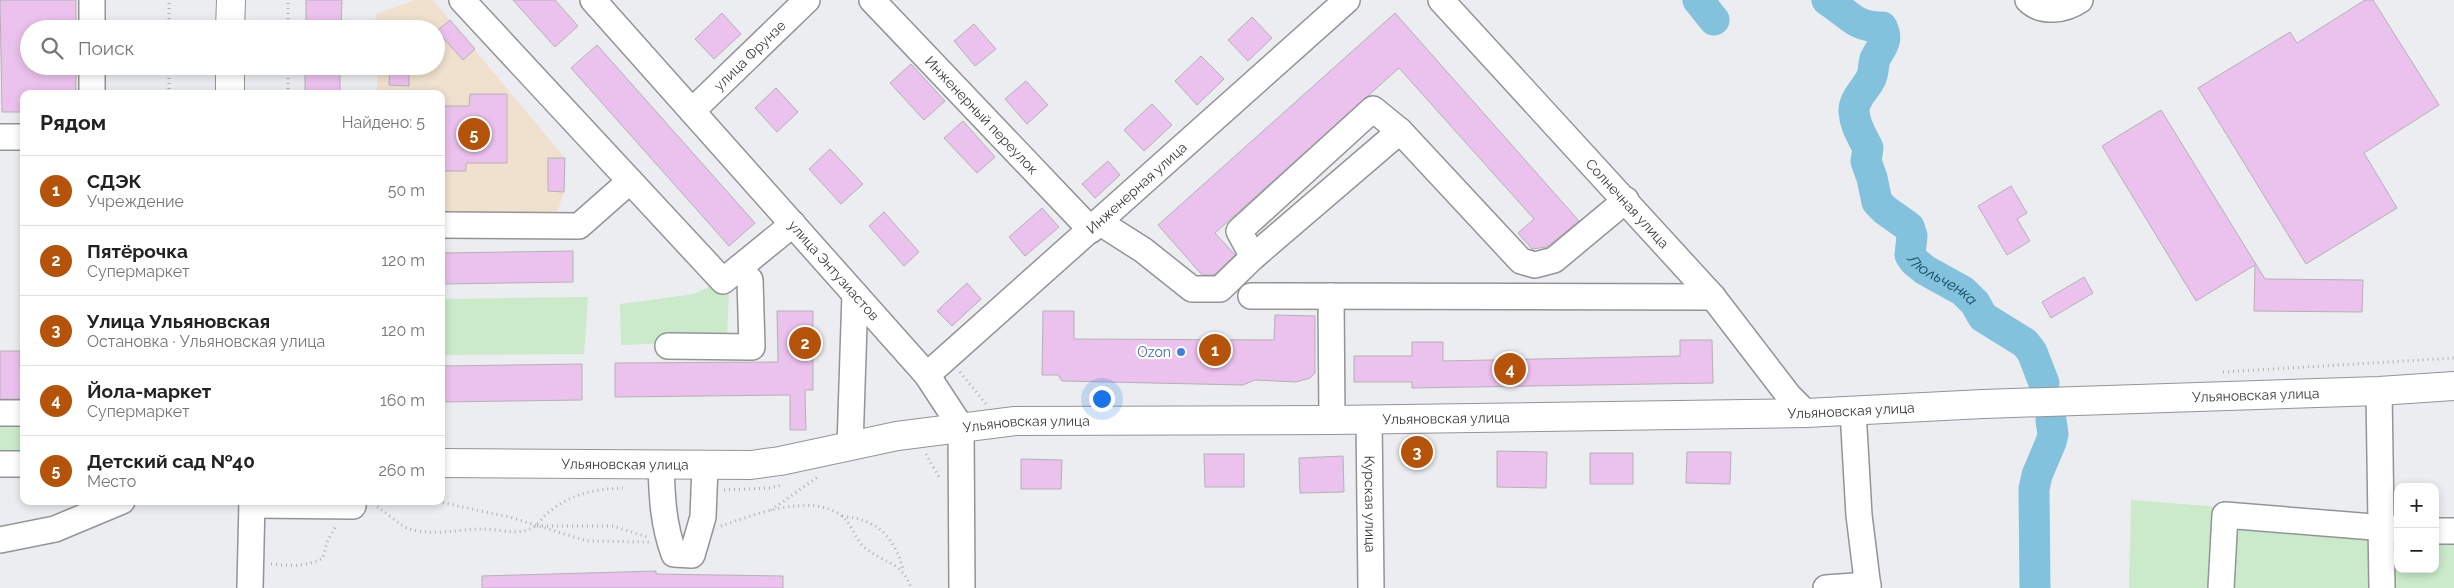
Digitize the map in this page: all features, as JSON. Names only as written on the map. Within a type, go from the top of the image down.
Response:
[{"type":"main road","points":[[230,0],[230,20]]},
{"type":"main road","points":[[230,75],[230,90]]},
{"type":"main road","name":"Ульяновская улица","points":[[445,463],[705,478],[751,465],[780,461],[897,436],[1015,421],[1332,420],[1806,413],[1983,404],[2379,391],[2454,386]]},
{"type":"street","points":[[92,0],[92,20]]},
{"type":"street","points":[[462,0],[723,281],[792,224]]},
{"type":"street","name":"улица Энтузиастов","points":[[593,0],[927,375],[961,427]]},
{"type":"street","name":"улица Фрунзе","points":[[692,111],[807,0]]},
{"type":"street","name":"Инженерный переулок","points":[[872,0],[1095,226],[1143,250],[1192,289],[1220,289],[1253,257],[1400,131]]},
{"type":"street","name":"Инженерная улица","points":[[927,375],[1347,0]]},
{"type":"street","name":"Солнечная улица","points":[[1441,0],[1713,297],[1789,396],[1806,413]]},
{"type":"street","points":[[2028,0],[2049,10],[2071,6],[2080,0]]},
{"type":"street","points":[[92,75],[92,90]]},
{"type":"street","points":[[1253,257],[1238,231],[1373,109],[1400,131],[1521,260],[1528,263],[1534,265],[1554,260],[1626,200]]},
{"type":"street","points":[[0,137],[20,137]]},
{"type":"street","points":[[445,225],[578,226],[630,181]]},
{"type":"street","points":[[668,346],[752,347],[750,280],[739,268]]},
{"type":"street","points":[[850,446],[855,294]]},
{"type":"street","points":[[1251,296],[1713,297]]},
{"type":"street","points":[[1331,296],[1332,420]]},
{"type":"street","points":[[2379,391],[2389,528],[2382,588]]},
{"type":"street","points":[[1826,588],[1868,586],[1859,515],[1853,411]]},
{"type":"street","points":[[0,413],[20,413]]},
{"type":"street","name":"Курская улица","points":[[1369,419],[1371,588]]},
{"type":"street","points":[[961,427],[962,588]]},
{"type":"street","points":[[0,464],[20,464]]},
{"type":"street","points":[[661,476],[664,521],[674,554],[692,555],[702,517],[705,478]]},
{"type":"street","points":[[0,540],[55,529],[77,511],[104,505]]},
{"type":"street","points":[[250,588],[252,505]]},
{"type":"street","points":[[319,505],[353,506]]},
{"type":"street","points":[[2221,588],[2225,515],[2389,528]]},
{"type":"street","points":[[2439,531],[2454,532]]},
{"type":"path","points":[[169,0],[169,20]]},
{"type":"path","points":[[288,0],[288,20]]},
{"type":"path","points":[[169,75],[169,90]]},
{"type":"path","points":[[288,75],[288,90]]},
{"type":"path","points":[[2214,373],[2454,358]]},
{"type":"path","points":[[806,478],[824,473]]},
{"type":"path","points":[[535,526],[547,513],[568,498],[596,489],[661,476]]},
{"type":"path","points":[[705,478],[770,488],[788,483]]},
{"type":"path","points":[[374,505],[389,514],[405,528],[426,533],[484,529],[520,532],[535,526],[613,526],[654,540]]},
{"type":"path","points":[[250,560],[291,566],[314,563],[324,558],[327,542],[340,520],[353,506]]},
{"type":"path","points":[[842,516],[864,519],[877,527],[897,549],[903,570]]},
{"type":"shaded area","points":[[415,0],[433,0],[565,158],[564,192],[555,219],[445,218],[445,90],[377,90],[377,75],[445,75],[445,20],[376,20],[376,14]]},
{"type":"green space","points":[[715,284],[729,288],[727,341],[621,345],[620,304],[694,294]]},
{"type":"green space","points":[[588,297],[584,354],[445,355],[445,299]]},
{"type":"green space","points":[[0,420],[20,421],[20,454],[0,456]]},
{"type":"green space","points":[[2131,500],[2394,521],[2394,573],[2439,573],[2439,522],[2454,523],[2454,588],[2129,588]]},
{"type":"building","points":[[0,0],[76,0],[76,20],[20,20],[20,75],[76,75],[76,90],[20,90],[20,112],[2,112]]},
{"type":"building","points":[[306,0],[342,0],[341,20],[306,20]]},
{"type":"building","points":[[513,0],[555,0],[578,26],[555,47]]},
{"type":"building","points":[[2365,0],[2373,0],[2439,105],[2364,153],[2397,208],[2306,264],[2198,88],[2290,32],[2297,43]]},
{"type":"building","points":[[722,13],[741,34],[714,59],[695,39]]},
{"type":"building","points":[[1395,13],[1579,221],[1547,247],[1532,249],[1518,233],[1534,219],[1399,68],[1215,233],[1235,255],[1214,275],[1202,275],[1158,225]]},
{"type":"building","points":[[1252,17],[1272,38],[1248,61],[1228,40]]},
{"type":"building","points":[[450,20],[475,49],[463,60],[445,40],[445,24]]},
{"type":"building","points":[[974,24],[996,49],[975,66],[954,41]]},
{"type":"building","points":[[597,45],[755,223],[729,246],[571,68]]},
{"type":"building","points":[[1201,56],[1224,79],[1197,105],[1175,81]]},
{"type":"building","points":[[911,64],[945,101],[924,120],[890,83]]},
{"type":"building","points":[[305,75],[340,75],[340,90],[305,90]]},
{"type":"building","points":[[390,75],[409,75],[409,86],[389,85]]},
{"type":"building","points":[[1026,81],[1048,105],[1027,124],[1005,99]]},
{"type":"building","points":[[776,88],[798,112],[777,132],[755,108]]},
{"type":"building","points":[[470,94],[507,94],[507,163],[466,163],[466,171],[445,171],[445,106],[469,106]]},
{"type":"building","points":[[1152,104],[1172,125],[1144,151],[1124,130]]},
{"type":"building","points":[[2161,110],[2265,279],[2363,280],[2362,312],[2254,311],[2255,265],[2196,301],[2102,146]]},
{"type":"building","points":[[963,121],[995,157],[977,173],[944,138]]},
{"type":"building","points":[[830,149],[863,184],[841,204],[809,169]]},
{"type":"building","points":[[548,158],[565,158],[564,192],[548,191]]},
{"type":"building","points":[[1108,161],[1120,175],[1095,198],[1082,184]]},
{"type":"building","points":[[2011,186],[2027,213],[2017,219],[2030,241],[2007,255],[1978,206]]},
{"type":"building","points":[[1042,208],[1059,227],[1025,256],[1009,237]]},
{"type":"building","points":[[884,212],[919,252],[904,266],[869,226]]},
{"type":"building","points":[[573,251],[573,282],[445,284],[445,253]]},
{"type":"building","points":[[2084,277],[2093,293],[2051,318],[2042,302]]},
{"type":"building","points":[[967,283],[981,299],[952,326],[937,311]]},
{"type":"building","points":[[777,311],[813,311],[813,390],[805,390],[806,430],[790,430],[790,395],[615,397],[615,363],[778,362]]},
{"type":"building","points":[[1043,311],[1074,311],[1074,339],[1274,340],[1275,315],[1315,316],[1315,373],[1310,378],[1296,382],[1255,380],[1243,385],[1062,381],[1058,375],[1042,375]]},
{"type":"building","points":[[1680,340],[1712,340],[1713,383],[1412,388],[1412,382],[1354,382],[1354,356],[1412,356],[1412,342],[1443,342],[1443,361],[1680,356]]},
{"type":"building","points":[[0,351],[20,351],[20,399],[0,399]]},
{"type":"building","points":[[582,364],[582,400],[445,402],[445,366]]},
{"type":"building","points":[[1497,451],[1547,452],[1546,488],[1497,487]]},
{"type":"building","points":[[1687,452],[1731,452],[1730,484],[1686,483]]},
{"type":"building","points":[[1590,453],[1633,453],[1633,484],[1590,484]]},
{"type":"building","points":[[1204,454],[1244,454],[1244,487],[1205,487]]},
{"type":"building","points":[[1343,456],[1344,492],[1300,493],[1299,458]]},
{"type":"building","points":[[1021,459],[1062,460],[1061,489],[1021,489]]},
{"type":"building","points":[[656,571],[656,574],[783,576],[783,588],[482,588],[482,576]]},
{"type":"waterway","name":"Люльченка","points":[[1698,0],[1714,20]]},
{"type":"waterway","name":"Люльченка","points":[[1827,0],[1858,22],[1873,27],[1882,27],[1885,36],[1882,47],[1875,59],[1872,76],[1854,107],[1857,126],[1868,148],[1866,161],[1877,202],[1909,227],[1912,236],[1910,255],[1914,261],[1925,270],[1963,291],[1975,303],[1983,317],[2025,343],[2032,352],[2044,383]]},
{"type":"waterway","name":"Люльченка","points":[[2035,588],[2034,489],[2037,475],[2053,434],[2051,420]]},
{"type":"place","name":"Детский сад №40","points":[[474,134]]},
{"type":"place","name":"Пятёрочка","points":[[805,343]]},
{"type":"place","name":"СДЭК","points":[[1215,350]]},
{"type":"place","name":"Ozon","points":[[1181,352]]},
{"type":"place","name":"Йола-маркет","points":[[1510,369]]},
{"type":"place","name":"Улица Ульяновская","points":[[1417,452]]}]
